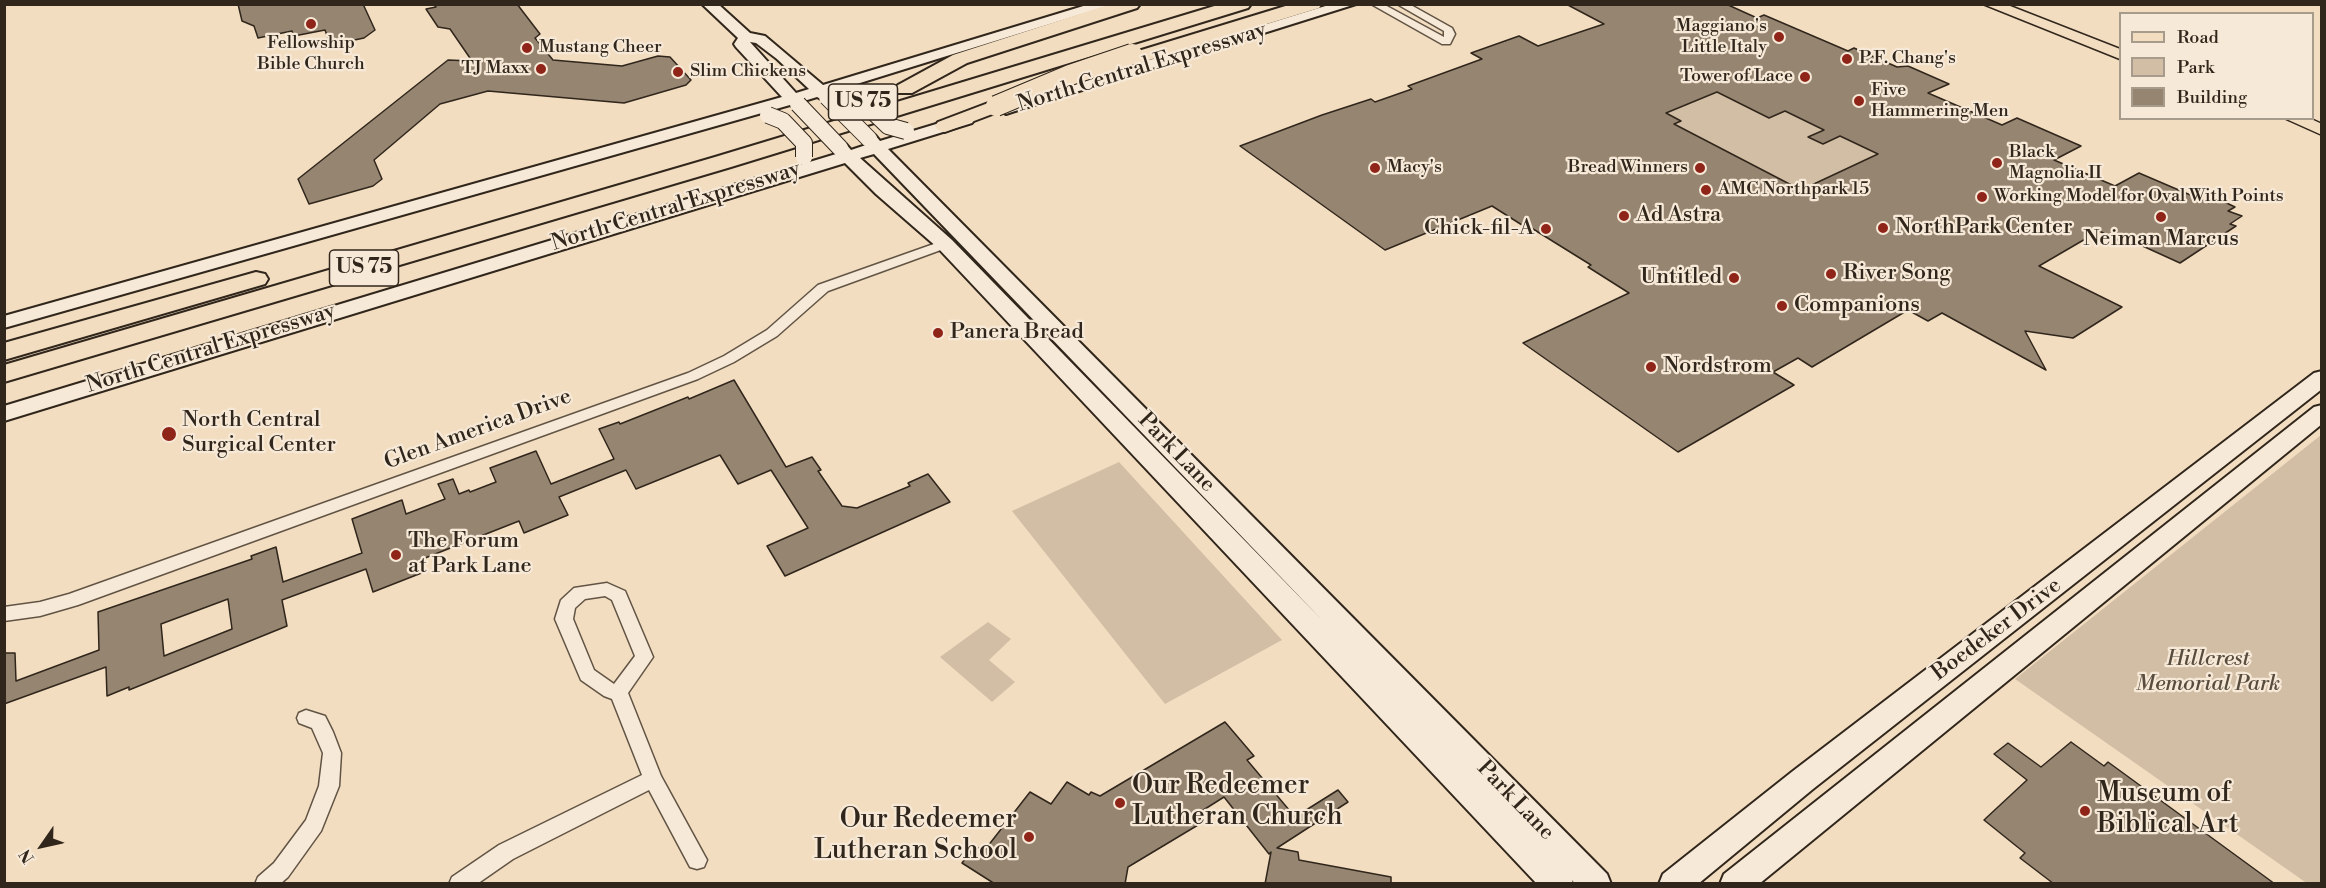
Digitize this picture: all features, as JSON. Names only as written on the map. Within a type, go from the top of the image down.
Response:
[{"type":"highway","points":[[905,90],[960,59],[1131,4]]},
{"type":"highway","name":"North Central Expressway","points":[[4,374],[723,162],[1242,4]]},
{"type":"highway","points":[[945,126],[1070,75],[1292,4]]},
{"type":"highway","points":[[723,162],[774,161],[1313,4]]},
{"type":"highway","name":"North Central Expressway","points":[[4,352],[905,90],[1183,6]]},
{"type":"highway","points":[[4,347],[89,328]]},
{"type":"main road","name":"Park Lane","points":[[709,4],[746,37],[760,39],[824,94],[1001,272],[1109,384],[1374,674],[1558,884]]},
{"type":"main road","points":[[4,322],[745,114],[861,85],[1107,4]]},
{"type":"main road","name":"North Central Expressway","points":[[4,414],[789,173],[873,143],[945,126],[1216,47],[1349,4]]},
{"type":"main road","points":[[1990,4],[2119,53]]},
{"type":"main road","points":[[2031,4],[2119,39]]},
{"type":"main road","name":"Park Lane","points":[[746,37],[741,44],[882,190],[945,244],[1087,394],[1374,674],[1596,884]]},
{"type":"main road","points":[[861,85],[859,98],[888,126],[913,132]]},
{"type":"main road","points":[[745,114],[768,115],[783,121],[804,143],[806,147],[804,157],[789,173]]},
{"type":"main road","points":[[2297,120],[2322,129]]},
{"type":"main road","points":[[945,244],[956,243],[965,248],[977,261],[993,271],[1001,272]]},
{"type":"main road","name":"Boedeker Drive","points":[[1674,884],[1803,780],[2322,378]]},
{"type":"main road","points":[[1087,394],[1109,384]]},
{"type":"main road","name":"Boedeker Drive","points":[[1735,884],[2322,412]]},
{"type":"main road","points":[[2197,474],[2224,489]]},
{"type":"main road","points":[[2074,571],[2101,589]]},
{"type":"main road","points":[[1803,780],[1833,804]]},
{"type":"street","points":[[1375,4],[1446,42],[1450,34],[1449,30],[1401,4]]},
{"type":"street","name":"Glen America Drive","points":[[4,614],[40,609],[72,600],[693,376],[729,359],[772,333],[824,288],[945,244]]},
{"type":"street","points":[[608,589],[619,596],[644,657],[618,692],[609,691],[587,675],[564,619],[567,605],[580,593],[608,589]]},
{"type":"street","points":[[618,692],[652,779],[697,860]]},
{"type":"street","points":[[266,884],[281,870],[314,825],[329,786],[332,753],[318,722],[306,718]]},
{"type":"street","points":[[459,884],[506,852],[652,779]]},
{"type":"green space","points":[[1717,92],[1769,118],[1785,111],[1824,130],[1808,137],[1822,144],[1840,136],[1878,154],[1801,190],[1674,124],[1681,121],[1666,113]]},
{"type":"green space","name":"Hillcrest Memorial Park","points":[[2321,435],[2322,883],[2308,884],[2015,679]]},
{"type":"green space","points":[[1119,462],[1282,640],[1165,704],[1012,511]]},
{"type":"green space","points":[[988,622],[1011,639],[989,660],[1015,682],[992,702],[940,657]]},
{"type":"building","name":"Fellowship Bible Church","points":[[238,4],[363,4],[375,30],[364,38],[345,42],[329,41],[325,30],[294,36],[292,31],[258,38],[254,26],[242,21]]},
{"type":"building","points":[[434,4],[517,4],[540,34],[535,38],[553,60],[622,66],[658,56],[670,57],[691,80],[686,85],[624,103],[488,91],[440,104],[374,160],[382,179],[373,186],[309,204],[298,179],[448,60],[472,61],[450,29],[438,27],[426,9],[436,7]]},
{"type":"building","name":"NorthPark Center","points":[[1566,4],[1726,4],[1757,18],[1764,15],[1848,51],[1854,48],[1897,67],[1908,66],[1949,84],[1928,93],[2002,125],[2017,118],[2081,146],[2054,160],[2115,186],[2139,173],[2209,203],[2216,198],[2235,207],[2228,211],[2242,216],[2230,224],[2236,226],[2180,263],[2136,243],[2131,246],[2099,231],[2039,266],[2122,307],[2073,338],[2025,331],[2046,370],[1942,313],[1928,321],[1908,310],[1812,367],[1798,358],[1773,372],[1794,385],[1678,452],[1523,343],[1629,293],[1588,267],[1591,265],[1492,206],[1385,250],[1240,146],[1322,115],[1371,99],[1375,102],[1412,89],[1408,86],[1482,59],[1471,53],[1519,36],[1538,46],[1604,24]],"holes":[[[1717,92],[1769,118],[1785,111],[1824,130],[1808,137],[1823,144],[1840,136],[1878,154],[1801,190],[1674,124],[1681,121],[1666,113]]]},
{"type":"building","name":"The Forum at Park Lane","points":[[734,380],[786,467],[812,457],[821,470],[818,471],[842,506],[857,508],[910,486],[908,483],[928,474],[950,502],[785,576],[767,546],[808,528],[771,470],[738,484],[720,455],[636,489],[626,470],[559,497],[568,515],[524,533],[519,521],[420,560],[424,572],[373,592],[366,569],[282,600],[287,626],[129,690],[129,687],[107,696],[106,667],[4,704],[4,653],[15,653],[16,681],[99,650],[98,612],[252,559],[251,556],[276,547],[283,582],[362,553],[352,519],[402,500],[406,514],[445,499],[438,484],[453,479],[459,494],[469,490],[470,492],[496,482],[490,468],[536,451],[551,484],[614,459],[599,429],[619,422],[620,424],[688,397],[689,399]],"holes":[[[228,599],[232,629],[164,656],[161,624]]]},
{"type":"building","name":"Our Redeemer Lutheran Church","points":[[1225,722],[1254,756],[1247,760],[1295,817],[1338,790],[1348,802],[1277,848],[1298,852],[1299,860],[1391,877],[1391,884],[1265,884],[1271,852],[1269,854],[1224,797],[1197,814],[1203,822],[1128,867],[1125,884],[995,884],[962,863],[975,846],[984,851],[1030,792],[1051,804],[1067,782],[1089,795],[1091,792],[1100,796]]},
{"type":"building","name":"Museum of Biblical Art","points":[[2071,742],[2104,766],[2108,762],[2275,884],[2054,884],[2020,858],[2025,853],[1984,820],[2027,780],[1994,754],[2008,743],[2041,767]]},
{"type":"place","name":"Fellowship Bible Church","points":[[311,24]]},
{"type":"place","name":"Maggiano's Little Italy","points":[[1779,37]]},
{"type":"place","name":"Mustang Cheer","points":[[527,48]]},
{"type":"place","name":"P.F. Chang's","points":[[1847,59]]},
{"type":"place","name":"TJ Maxx","points":[[541,69]]},
{"type":"place","name":"Slim Chickens","points":[[678,72]]},
{"type":"place","name":"Tower of Lace","points":[[1805,77]]},
{"type":"place","name":"Five Hammering Men","points":[[1859,101]]},
{"type":"place","name":"Black Magnolia II","points":[[1997,163]]},
{"type":"place","name":"Macy's","points":[[1375,168]]},
{"type":"place","name":"Bread Winners","points":[[1700,168]]},
{"type":"place","name":"AMC Northpark 15","points":[[1706,190]]},
{"type":"place","name":"Working Model for Oval With Points","points":[[1982,197]]},
{"type":"place","name":"Ad Astra","points":[[1624,216]]},
{"type":"place","name":"Neiman Marcus","points":[[2161,217]]},
{"type":"place","name":"NorthPark Center","points":[[1883,228]]},
{"type":"place","name":"Chick-fil-A","points":[[1546,229]]},
{"type":"place","name":"River Song","points":[[1831,274]]},
{"type":"place","name":"Untitled","points":[[1734,278]]},
{"type":"place","name":"Companions","points":[[1782,306]]},
{"type":"place","name":"Panera Bread","points":[[938,333]]},
{"type":"place","name":"Nordstrom","points":[[1651,367]]},
{"type":"place","name":"North Central Surgical Center","points":[[169,434]]},
{"type":"place","name":"The Forum at Park Lane","points":[[396,555]]},
{"type":"place","name":"Our Redeemer Lutheran Church","points":[[1120,803]]},
{"type":"place","name":"Museum of Biblical Art","points":[[2085,811]]},
{"type":"place","name":"Our Redeemer Lutheran School","points":[[1029,837]]}]
